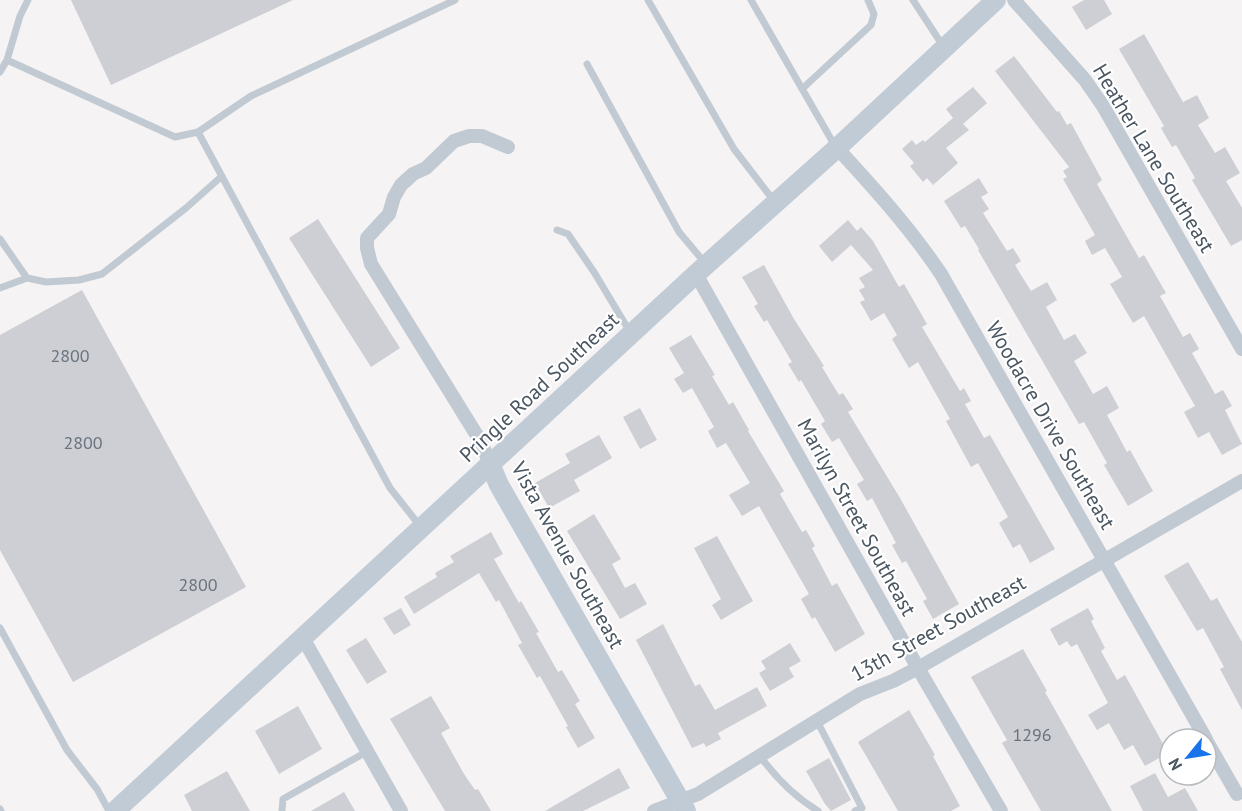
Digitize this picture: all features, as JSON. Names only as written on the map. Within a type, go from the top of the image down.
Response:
[{"type":"street","name":"Pringle Road Southeast","points":[[115,811],[996,0]]},
{"type":"street","name":"Heather Lane Southeast","points":[[1014,0],[1071,63],[1103,106],[1242,349]]},
{"type":"street","name":"Vista Avenue Southeast","points":[[508,147],[482,136],[469,136],[454,141],[426,168],[413,174],[401,185],[394,197],[389,214],[367,238],[371,264],[481,442],[505,495],[683,806]]},
{"type":"street","name":"Woodacre Drive Southeast","points":[[837,148],[885,201],[924,249],[940,274],[1199,727]]},
{"type":"street","name":"Marilyn Street Southeast","points":[[701,270],[918,668],[1001,811]]},
{"type":"street","name":"13th Street Southeast","points":[[654,811],[683,806],[860,694],[918,668],[1103,559],[1242,481]]},
{"type":"street","points":[[303,638],[402,811]]},
{"type":"street","name":"Woodacre Drive Southeast","points":[[1218,761],[1237,795]]},
{"type":"lane","points":[[0,72],[7,60],[20,16],[28,0]]},
{"type":"lane","points":[[7,60],[175,137],[198,132],[251,96],[455,0]]},
{"type":"lane","points":[[648,0],[734,149],[776,203]]},
{"type":"lane","points":[[751,0],[837,148]]},
{"type":"lane","points":[[802,89],[871,25],[874,14],[868,0]]},
{"type":"lane","points":[[913,0],[945,48]]},
{"type":"lane","points":[[587,64],[701,270]]},
{"type":"lane","points":[[198,132],[390,488],[422,528]]},
{"type":"lane","points":[[0,288],[27,278],[46,282],[79,280],[102,274],[186,208],[222,176]]},
{"type":"lane","points":[[557,230],[568,234],[632,334]]},
{"type":"lane","points":[[0,239],[27,278]]},
{"type":"lane","points":[[0,628],[67,750],[97,789],[110,811]]},
{"type":"lane","points":[[817,721],[862,808],[855,811]]},
{"type":"lane","points":[[282,811],[283,799],[368,751]]},
{"type":"lane","points":[[760,756],[774,775],[818,811]]},
{"type":"building","points":[[71,0],[293,0],[111,85]]},
{"type":"building","points":[[1084,0],[1104,0],[1112,14],[1086,30],[1072,7]]},
{"type":"building","points":[[1144,34],[1183,102],[1197,95],[1209,118],[1198,125],[1215,153],[1225,147],[1240,173],[1226,181],[1242,208],[1242,240],[1231,246],[1192,180],[1195,178],[1176,145],[1172,147],[1161,128],[1164,126],[1119,49]]},
{"type":"building","points":[[1014,56],[1057,112],[1059,111],[1067,125],[1071,123],[1102,180],[1097,184],[1139,258],[1144,255],[1166,293],[1160,296],[1183,337],[1190,333],[1199,349],[1192,353],[1215,394],[1223,390],[1232,406],[1225,410],[1242,444],[1222,455],[1209,432],[1198,438],[1184,412],[1195,406],[1144,316],[1133,323],[1110,284],[1122,277],[1105,248],[1092,255],[1085,241],[1095,235],[1063,179],[1067,177],[1063,171],[1069,167],[995,71]]},
{"type":"building","points":[[973,87],[987,103],[963,124],[969,130],[946,148],[958,163],[933,185],[927,178],[923,182],[910,166],[914,163],[902,149],[912,140],[916,145],[923,140],[925,142],[953,118],[946,109]]},
{"type":"building","points":[[979,178],[988,193],[981,197],[989,209],[983,213],[1007,251],[1013,248],[1021,261],[1015,265],[1031,291],[1047,282],[1057,300],[1046,307],[1064,340],[1075,334],[1087,353],[1074,361],[1093,394],[1107,386],[1119,408],[1107,415],[1127,452],[1130,450],[1153,491],[1128,506],[1104,465],[1107,463],[1084,422],[1079,424],[979,249],[965,226],[961,228],[944,201]]},
{"type":"building","points":[[318,219],[400,348],[371,367],[289,238]]},
{"type":"building","points":[[848,220],[857,231],[861,227],[873,241],[899,287],[904,284],[927,324],[922,327],[960,391],[964,388],[971,401],[965,404],[984,438],[990,435],[1055,549],[1030,563],[1020,544],[1013,548],[999,523],[1008,517],[978,463],[971,467],[946,421],[950,419],[918,362],[909,368],[892,339],[897,335],[884,313],[871,321],[860,302],[865,300],[859,290],[865,287],[859,278],[873,270],[851,245],[832,262],[819,246]]},
{"type":"building","points":[[764,265],[839,395],[843,393],[853,409],[848,412],[900,498],[959,604],[933,619],[923,601],[927,599],[906,561],[902,563],[892,545],[896,543],[872,498],[867,501],[857,484],[864,480],[839,438],[832,442],[821,424],[825,421],[801,380],[799,382],[788,364],[792,362],[767,320],[764,322],[754,306],[758,304],[742,277]]},
{"type":"building","points":[[82,290],[246,587],[73,682],[0,550],[0,335]]},
{"type":"building","points":[[691,335],[715,375],[712,376],[729,405],[733,402],[784,491],[780,494],[802,532],[806,530],[815,546],[812,548],[832,586],[837,583],[865,634],[835,652],[815,617],[812,619],[801,599],[809,594],[759,506],[742,516],[729,495],[750,483],[726,443],[717,448],[708,431],[714,427],[692,388],[683,393],[674,379],[684,373],[669,348]]},
{"type":"building","points":[[640,408],[657,440],[640,449],[623,417]]},
{"type":"building","points":[[599,435],[612,458],[574,480],[580,491],[549,508],[535,483],[570,463],[565,454]]},
{"type":"building","points":[[594,514],[621,559],[612,564],[625,588],[635,583],[647,604],[620,619],[567,531]]},
{"type":"building","points":[[491,532],[503,554],[494,559],[519,603],[521,601],[539,632],[536,633],[558,672],[562,670],[580,701],[575,704],[595,738],[578,748],[540,676],[537,678],[518,645],[522,643],[499,600],[496,602],[479,573],[414,614],[404,597],[437,577],[435,573],[454,562],[450,556]]},
{"type":"building","points":[[717,536],[753,601],[721,620],[712,605],[721,599],[694,548]]},
{"type":"building","points":[[1188,562],[1211,601],[1217,598],[1242,642],[1242,710],[1220,669],[1224,667],[1203,628],[1197,631],[1164,576]]},
{"type":"building","points":[[401,608],[411,625],[394,635],[383,618]]},
{"type":"building","points":[[1088,608],[1094,619],[1091,621],[1105,648],[1101,651],[1117,680],[1125,675],[1158,735],[1158,759],[1145,766],[1133,745],[1124,750],[1109,723],[1097,730],[1088,715],[1108,703],[1077,644],[1071,647],[1067,641],[1059,646],[1050,629]]},
{"type":"building","points":[[663,624],[695,686],[700,684],[715,710],[757,687],[767,706],[718,733],[721,739],[706,747],[704,743],[692,748],[636,640]]},
{"type":"building","points":[[366,638],[387,672],[367,684],[346,650]]},
{"type":"building","points":[[790,643],[801,661],[789,668],[794,677],[770,691],[759,673],[766,669],[761,661]]},
{"type":"building","points":[[1023,649],[1112,811],[1041,811],[1002,743],[1007,740],[971,677]]},
{"type":"building","points":[[431,696],[450,728],[441,733],[464,774],[475,790],[478,789],[491,811],[445,811],[390,719]]},
{"type":"building","points":[[298,706],[322,749],[279,774],[255,731]]},
{"type":"building","points":[[909,710],[935,755],[933,756],[960,806],[951,811],[898,811],[858,742]]},
{"type":"building","points":[[829,758],[851,800],[831,811],[806,771]]},
{"type":"building","points":[[619,768],[630,788],[583,811],[545,811]]},
{"type":"building","points":[[227,771],[250,811],[192,811],[184,795]]},
{"type":"building","points":[[1155,773],[1158,787],[1163,787],[1168,797],[1185,788],[1198,811],[1143,811],[1130,786]]},
{"type":"building","points":[[344,792],[355,811],[311,811]]}]
